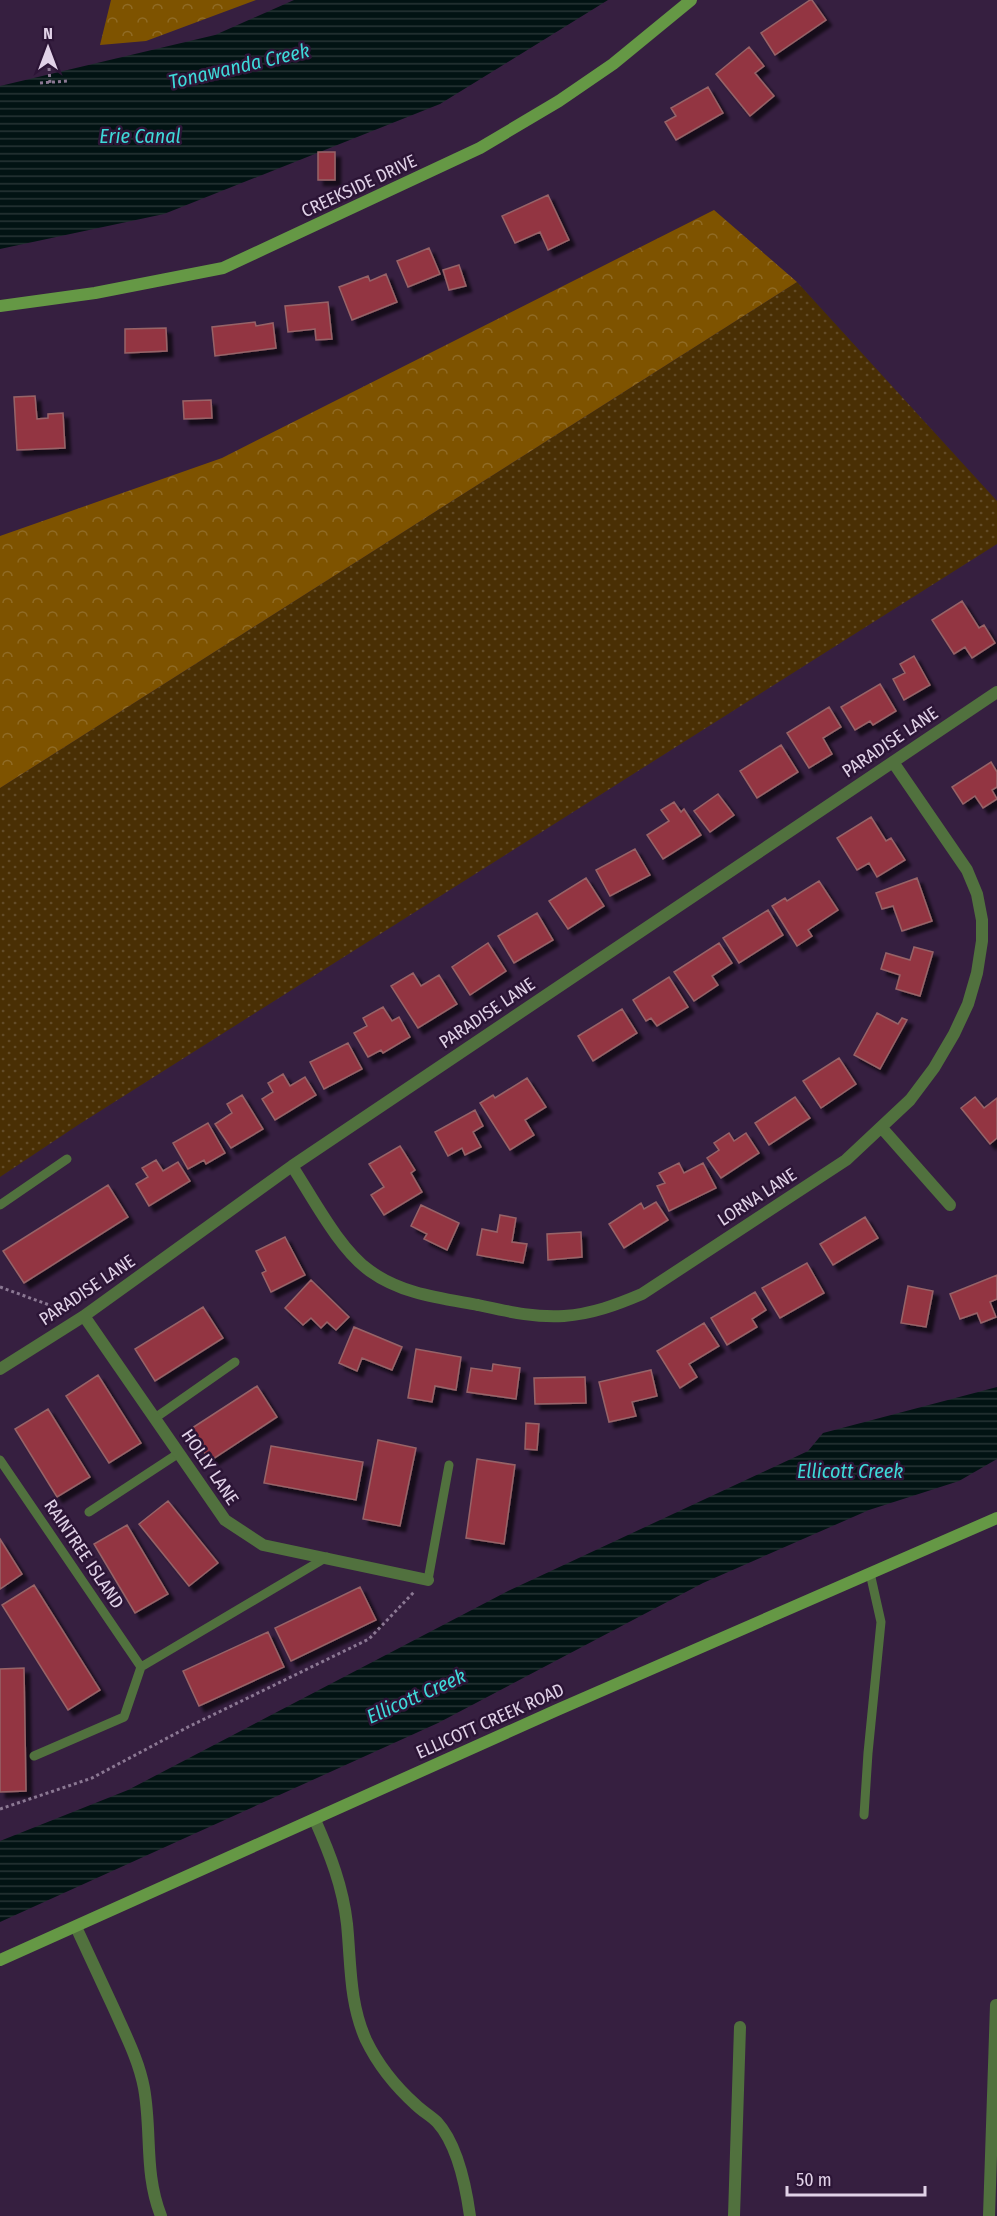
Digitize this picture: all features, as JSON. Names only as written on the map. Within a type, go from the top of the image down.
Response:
[{"type":"street","name":"CREEKSIDE DRIVE","points":[[0,306],[95,293],[223,268],[480,148],[559,101],[613,64],[691,0]]},
{"type":"street","name":"PARADISE LANE","points":[[0,1369],[84,1316],[292,1166],[997,692]]},
{"type":"street","name":"LORNA LANE","points":[[292,1166],[346,1249],[369,1270],[392,1285],[412,1292],[530,1315],[562,1316],[588,1313],[642,1294],[846,1160],[910,1100],[934,1068],[968,1004],[977,973],[982,941],[982,920],[977,894],[967,870],[893,762]]},
{"type":"street","points":[[881,1127],[950,1205]]},
{"type":"street","name":"HOLLY LANE","points":[[84,1316],[225,1520],[263,1545],[428,1580]]},
{"type":"street","name":"ELLICOTT CREEK ROAD","points":[[0,1960],[557,1710],[997,1518]]},
{"type":"street","points":[[315,1820],[334,1865],[342,1894],[347,1924],[351,1994],[358,2021],[367,2043],[383,2068],[403,2092],[437,2123],[450,2145],[467,2192],[470,2216]]},
{"type":"street","points":[[76,1927],[136,2059],[144,2087],[148,2115],[149,2172],[154,2200],[160,2216]]},
{"type":"street","points":[[989,2216],[996,2005]]},
{"type":"street","points":[[734,2216],[740,2027]]},
{"type":"lane","points":[[0,1205],[67,1159]]},
{"type":"lane","points":[[155,1418],[235,1362]]},
{"type":"lane","points":[[89,1512],[179,1453]]},
{"type":"lane","name":"RAINTREE ISLAND","points":[[0,1460],[141,1667]]},
{"type":"lane","points":[[428,1580],[449,1465]]},
{"type":"lane","points":[[34,1756],[124,1717],[141,1667],[327,1557]]},
{"type":"lane","points":[[864,1815],[881,1622],[870,1573]]},
{"type":"path","points":[[49,68],[50,83]]},
{"type":"path","points":[[40,83],[67,81]]},
{"type":"path","points":[[0,1287],[55,1308],[84,1316]]},
{"type":"path","points":[[0,1809],[93,1778],[188,1727],[369,1639],[405,1600],[428,1580]]},
{"type":"shaded area","points":[[797,282],[997,501],[997,544],[78,1125],[0,1177],[0,788]]},
{"type":"green space","points":[[111,0],[256,0],[146,41],[100,45]]},
{"type":"green space","points":[[714,210],[797,282],[0,788],[0,536],[222,458]]},
{"type":"water","name":"Erie Canal","points":[[294,0],[608,0],[440,104],[164,214],[0,249],[0,86],[215,35]]},
{"type":"water","name":"Ellicott Creek","points":[[997,1387],[997,1459],[959,1481],[869,1510],[703,1583],[438,1723],[0,1922],[0,1841],[128,1790],[508,1591],[808,1451],[823,1433]]},
{"type":"building","points":[[810,0],[826,20],[775,55],[761,33]]},
{"type":"building","points":[[749,47],[764,66],[755,73],[774,96],[750,116],[716,74]]},
{"type":"building","points":[[708,87],[723,113],[676,140],[665,122],[676,116],[671,108]]},
{"type":"building","points":[[318,152],[335,152],[335,180],[318,180]]},
{"type":"building","points":[[548,195],[569,240],[548,250],[540,232],[515,243],[502,216]]},
{"type":"building","points":[[429,248],[440,274],[408,287],[397,261]]},
{"type":"building","points":[[459,265],[466,286],[449,290],[443,270]]},
{"type":"building","points":[[386,274],[397,302],[352,320],[339,287],[368,276],[370,281]]},
{"type":"building","points":[[328,302],[332,339],[316,340],[315,329],[288,332],[285,306]]},
{"type":"building","points":[[255,322],[256,326],[273,323],[276,348],[215,356],[212,327]]},
{"type":"building","points":[[166,328],[167,351],[125,353],[125,329]]},
{"type":"building","points":[[35,396],[37,419],[48,418],[48,414],[63,413],[65,448],[17,450],[14,397]]},
{"type":"building","points":[[211,400],[212,418],[184,419],[183,401]]},
{"type":"building","points":[[962,601],[979,628],[984,625],[995,643],[972,658],[965,647],[954,654],[932,620]]},
{"type":"building","points":[[914,656],[930,685],[904,700],[893,679],[905,673],[900,664]]},
{"type":"building","points":[[880,684],[896,711],[873,725],[870,721],[855,730],[841,707]]},
{"type":"building","points":[[829,707],[841,727],[823,738],[832,754],[809,768],[787,733]]},
{"type":"building","points":[[781,745],[798,772],[757,798],[740,771]]},
{"type":"building","points":[[991,762],[997,772],[997,787],[992,790],[997,799],[983,808],[975,796],[963,804],[952,787]]},
{"type":"building","points":[[718,794],[734,815],[710,832],[694,811]]},
{"type":"building","points":[[674,802],[681,812],[684,809],[701,835],[663,859],[647,835],[669,821],[661,810]]},
{"type":"building","points":[[871,817],[886,841],[891,838],[905,860],[877,877],[869,863],[857,870],[837,838]]},
{"type":"building","points":[[635,849],[650,875],[610,896],[596,870]]},
{"type":"building","points":[[586,878],[604,906],[568,929],[549,901]]},
{"type":"building","points":[[917,878],[932,921],[902,931],[893,906],[882,909],[876,893]]},
{"type":"building","points":[[819,881],[838,910],[808,930],[812,936],[797,946],[772,906],[785,898],[787,901]]},
{"type":"building","points":[[768,910],[783,935],[739,963],[723,938]]},
{"type":"building","points":[[537,913],[553,940],[514,963],[498,936]]},
{"type":"building","points":[[488,943],[506,971],[470,995],[452,967]]},
{"type":"building","points":[[719,943],[732,963],[712,976],[718,985],[694,1001],[674,972]]},
{"type":"building","points":[[914,947],[933,952],[920,996],[896,989],[900,975],[881,969],[886,953],[910,960]]},
{"type":"building","points":[[413,973],[421,986],[439,975],[457,1004],[418,1028],[391,986]]},
{"type":"building","points":[[669,977],[688,1007],[657,1026],[651,1018],[646,1021],[633,1000]]},
{"type":"building","points":[[383,1007],[392,1021],[399,1017],[410,1037],[383,1053],[381,1050],[368,1057],[354,1033],[367,1026],[363,1018]]},
{"type":"building","points":[[622,1009],[637,1033],[593,1061],[578,1036]]},
{"type":"building","points":[[877,1013],[898,1024],[902,1018],[907,1020],[880,1069],[854,1055]]},
{"type":"building","points":[[348,1043],[362,1069],[324,1089],[310,1062]]},
{"type":"building","points":[[839,1058],[856,1084],[821,1108],[803,1081]]},
{"type":"building","points":[[283,1074],[290,1086],[305,1077],[316,1095],[275,1120],[262,1099],[273,1092],[268,1083]]},
{"type":"building","points":[[527,1078],[546,1107],[525,1120],[534,1135],[510,1150],[480,1103],[493,1095],[495,1098]]},
{"type":"building","points":[[242,1095],[263,1129],[231,1148],[215,1124],[232,1113],[227,1104]]},
{"type":"building","points":[[795,1097],[810,1118],[769,1145],[755,1123]]},
{"type":"building","points":[[975,1097],[984,1108],[997,1098],[997,1138],[990,1144],[961,1108]]},
{"type":"building","points":[[475,1110],[483,1126],[473,1132],[481,1147],[465,1155],[462,1148],[448,1156],[435,1132]]},
{"type":"building","points":[[208,1123],[225,1153],[206,1164],[204,1160],[188,1169],[173,1143]]},
{"type":"building","points":[[729,1133],[734,1141],[746,1133],[759,1153],[721,1178],[707,1158],[719,1150],[714,1143]]},
{"type":"building","points":[[400,1146],[415,1170],[411,1173],[422,1192],[384,1215],[371,1195],[384,1187],[369,1164]]},
{"type":"building","points":[[156,1160],[163,1171],[178,1162],[190,1181],[149,1206],[136,1184],[148,1177],[142,1168]]},
{"type":"building","points":[[679,1163],[684,1173],[703,1163],[716,1188],[669,1211],[657,1186],[665,1183],[659,1173]]},
{"type":"building","points":[[108,1185],[128,1217],[24,1283],[3,1251]]},
{"type":"building","points":[[656,1202],[668,1220],[624,1248],[609,1224],[641,1203],[644,1209]]},
{"type":"building","points":[[421,1205],[459,1223],[447,1250],[424,1239],[427,1234],[411,1226]]},
{"type":"building","points":[[500,1215],[516,1218],[512,1242],[527,1244],[523,1263],[477,1255],[482,1229],[497,1232]]},
{"type":"building","points":[[865,1217],[878,1238],[833,1265],[820,1244]]},
{"type":"building","points":[[581,1232],[582,1257],[548,1260],[547,1234]]},
{"type":"building","points":[[285,1237],[305,1275],[271,1292],[262,1273],[266,1271],[256,1251]]},
{"type":"building","points":[[807,1263],[824,1293],[780,1318],[762,1288]]},
{"type":"building","points":[[997,1275],[997,1299],[990,1302],[996,1317],[981,1323],[977,1313],[960,1319],[950,1294]]},
{"type":"building","points":[[311,1280],[349,1317],[336,1330],[327,1322],[321,1328],[311,1318],[303,1325],[285,1308]]},
{"type":"building","points":[[908,1286],[933,1291],[926,1327],[901,1323]]},
{"type":"building","points":[[755,1292],[766,1310],[752,1319],[757,1327],[727,1345],[711,1318]]},
{"type":"building","points":[[203,1307],[223,1338],[155,1381],[135,1349]]},
{"type":"building","points":[[704,1323],[719,1346],[689,1364],[697,1377],[680,1388],[657,1351]]},
{"type":"building","points":[[354,1327],[402,1347],[392,1370],[362,1358],[357,1371],[339,1363]]},
{"type":"building","points":[[416,1349],[461,1357],[456,1390],[435,1386],[432,1402],[408,1398]]},
{"type":"building","points":[[493,1364],[520,1368],[516,1399],[467,1392],[471,1368],[492,1371]]},
{"type":"building","points":[[651,1370],[657,1396],[632,1402],[636,1416],[609,1422],[599,1382]]},
{"type":"building","points":[[98,1375],[141,1443],[109,1463],[66,1396]]},
{"type":"building","points":[[585,1377],[586,1403],[535,1404],[534,1378]]},
{"type":"building","points":[[257,1386],[277,1417],[210,1461],[189,1430]]},
{"type":"building","points":[[48,1409],[90,1477],[57,1497],[15,1429]]},
{"type":"building","points":[[526,1423],[539,1424],[537,1450],[525,1449]]},
{"type":"building","points":[[378,1440],[416,1448],[400,1526],[363,1519]]},
{"type":"building","points":[[271,1446],[363,1462],[356,1500],[264,1483]]},
{"type":"building","points":[[477,1459],[515,1465],[504,1544],[466,1538]]},
{"type":"building","points":[[168,1501],[218,1563],[189,1586],[139,1524]]},
{"type":"building","points":[[127,1525],[168,1594],[135,1613],[94,1544]]},
{"type":"building","points":[[0,1539],[22,1574],[0,1589]]},
{"type":"building","points":[[34,1585],[100,1690],[68,1710],[2,1605]]},
{"type":"building","points":[[360,1587],[376,1620],[291,1661],[275,1628]]},
{"type":"building","points":[[268,1632],[284,1667],[199,1706],[183,1671]]},
{"type":"building","points":[[24,1668],[26,1791],[0,1792],[0,1669]]},
{"type":"water label","name":"Tonawanda Creek","points":[[239,66]]}]
